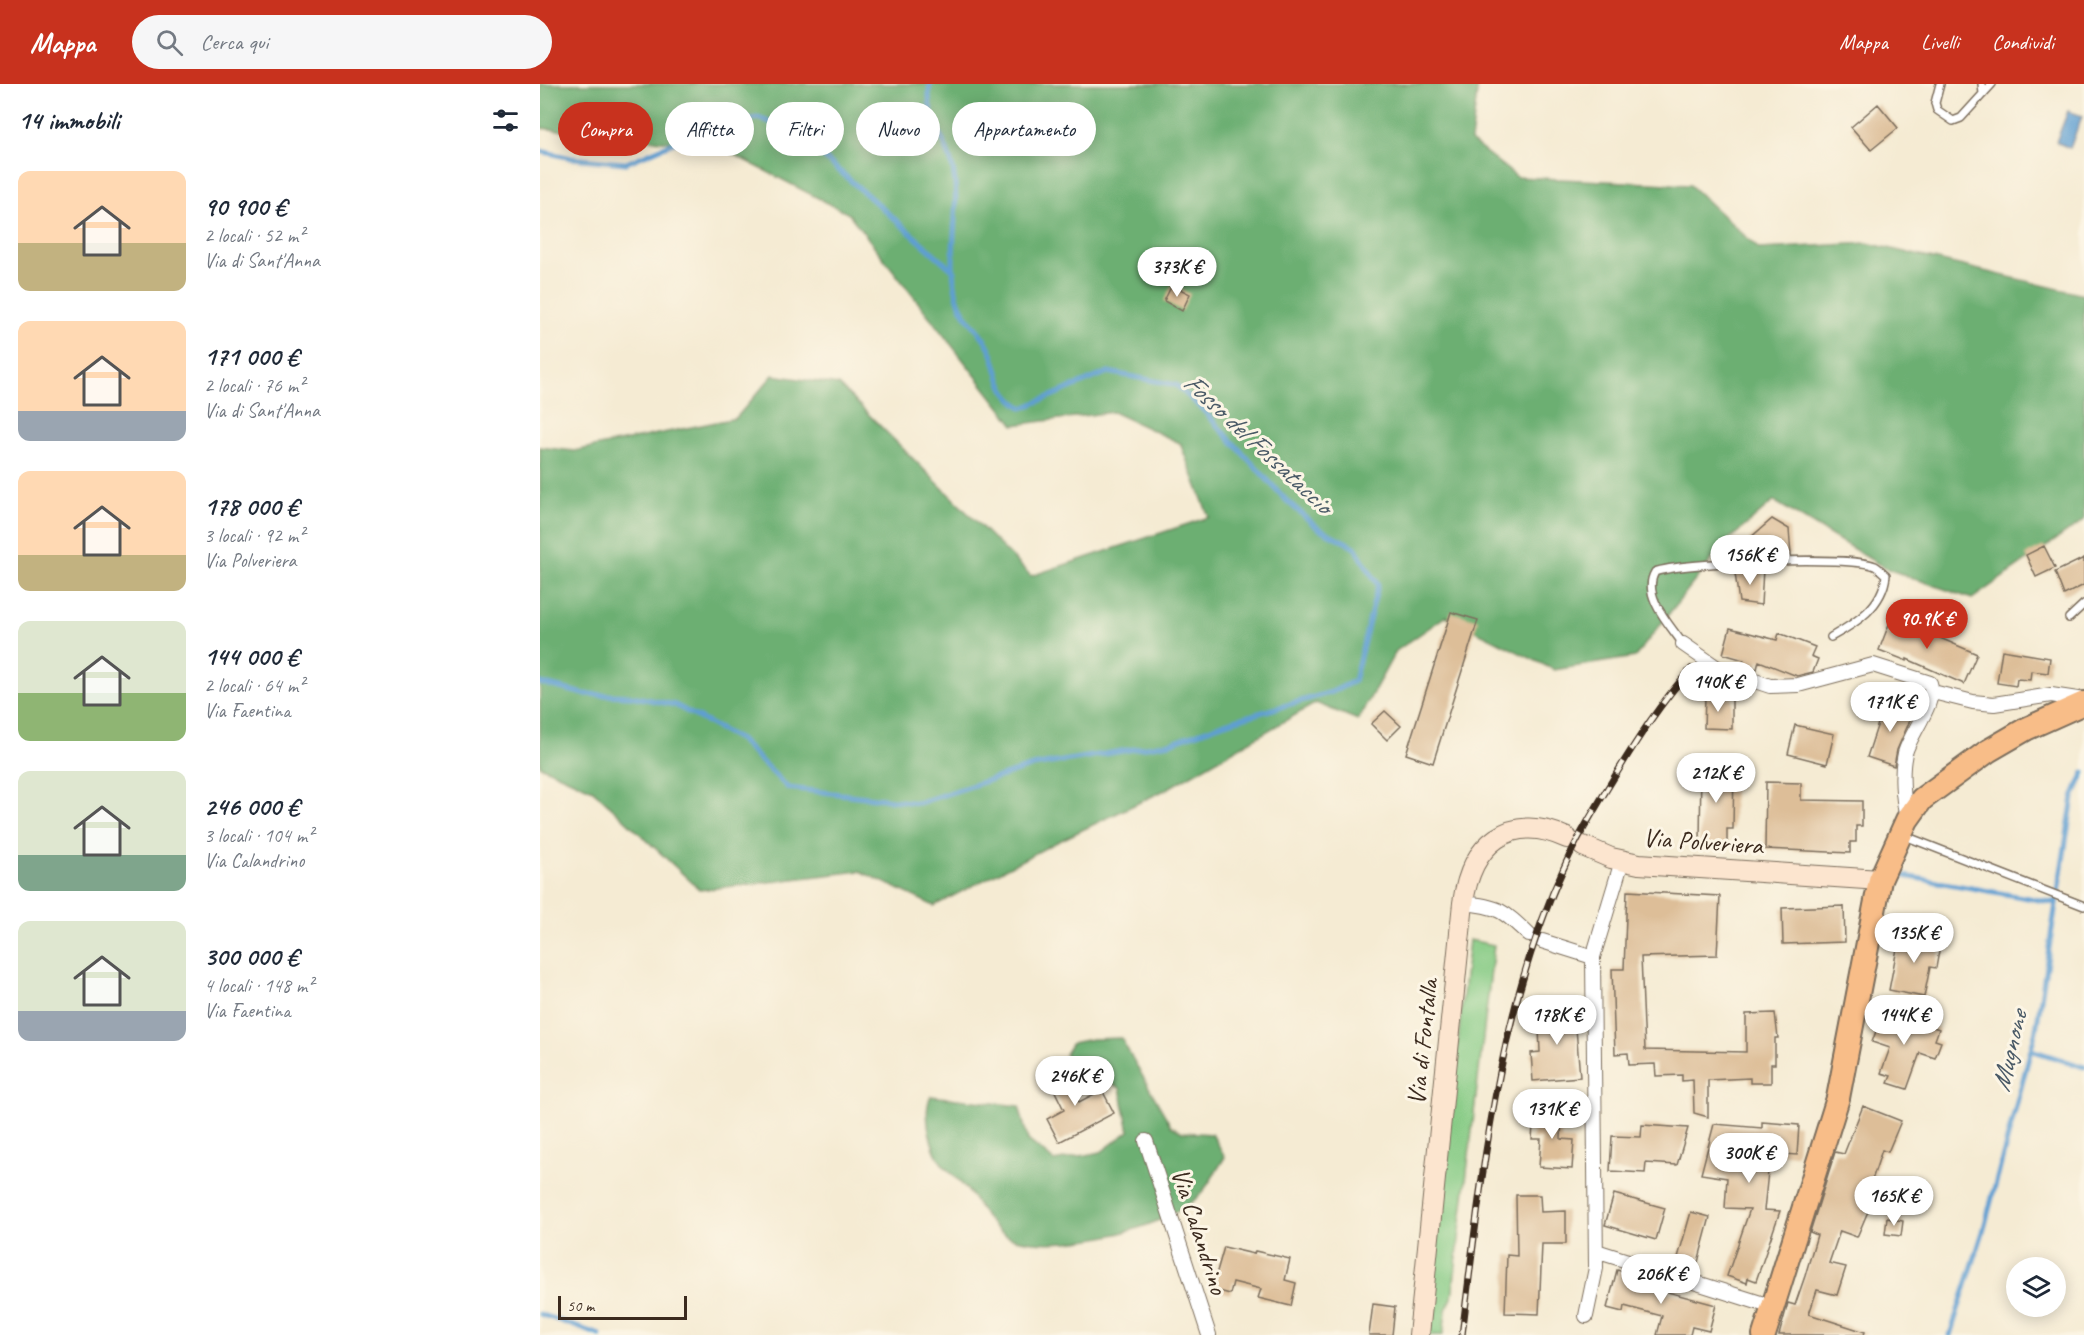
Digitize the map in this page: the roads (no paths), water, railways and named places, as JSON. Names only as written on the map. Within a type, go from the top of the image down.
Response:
[{"type":"main road","points":[[1764,1335],[1838,1098],[1880,880],[1904,827],[1922,799],[1988,751],[2026,729],[2084,702]]},
{"type":"street","points":[[1683,644],[1719,669],[1770,686],[1798,685],[1873,665],[1930,684],[1933,698],[1913,731],[1905,754],[1902,776],[1904,827]]},
{"type":"street","points":[[1933,692],[1973,702],[1994,704],[2051,695],[2084,702]]},
{"type":"street","name":"Via di Fontalla","points":[[1419,1335],[1463,903],[1469,871],[1476,858],[1497,838],[1509,832],[1538,829],[1622,861]]},
{"type":"street","name":"Via Polveriera","points":[[1586,1316],[1596,1268],[1593,957],[1622,861],[1658,866],[1880,880]]},
{"type":"street","points":[[1463,903],[1492,906],[1509,915],[1528,935]]},
{"type":"street","points":[[1542,941],[1593,957]]},
{"type":"street","name":"Via Calandrino","points":[[1146,1141],[1209,1335]]},
{"type":"street","points":[[1596,1251],[1773,1307]]},
{"type":"lane","points":[[1940,84],[1935,103],[1937,110],[1953,121],[1961,118],[1992,84]]},
{"type":"lane","points":[[1982,84],[1983,94]]},
{"type":"lane","points":[[1683,644],[1659,609],[1651,590],[1651,578],[1655,572],[1662,569],[1757,561],[1822,561],[1875,566],[1886,575],[1885,588],[1861,621],[1831,637]]},
{"type":"lane","points":[[2069,618],[2084,603]]},
{"type":"lane","points":[[1904,827],[2020,881],[2084,906]]},
{"type":"water","points":[[2068,111],[2082,116],[2070,148],[2056,142]]},
{"type":"waterway","name":"Fosso del Fossataccio","points":[[540,683],[584,694],[631,696],[675,705],[740,740],[788,788],[918,803],[1033,766],[1170,743],[1225,723],[1332,692],[1354,681],[1378,585],[1355,547],[1318,528],[1287,501],[1202,409],[1176,385],[1108,372],[1023,408],[1007,394],[992,353],[962,308],[955,286],[953,269],[955,182],[949,154],[932,116],[930,84]]},
{"type":"waterway","points":[[540,151],[572,158],[626,163],[719,123],[759,118],[795,132],[955,272]]},
{"type":"waterway","name":"Mugnone","points":[[1950,1335],[1983,1232],[2036,1030],[2073,797],[2084,772]]},
{"type":"waterway","name":"Fosso del Fossataccio","points":[[1899,875],[2056,903]]},
{"type":"waterway","points":[[2031,1050],[2084,1067]]},
{"type":"waterway","points":[[540,1314],[600,1335]]},
{"type":"railway","points":[[1462,1335],[1477,1215],[1496,1094],[1523,977],[1543,919],[1583,829],[1650,721],[1691,669]]}]
